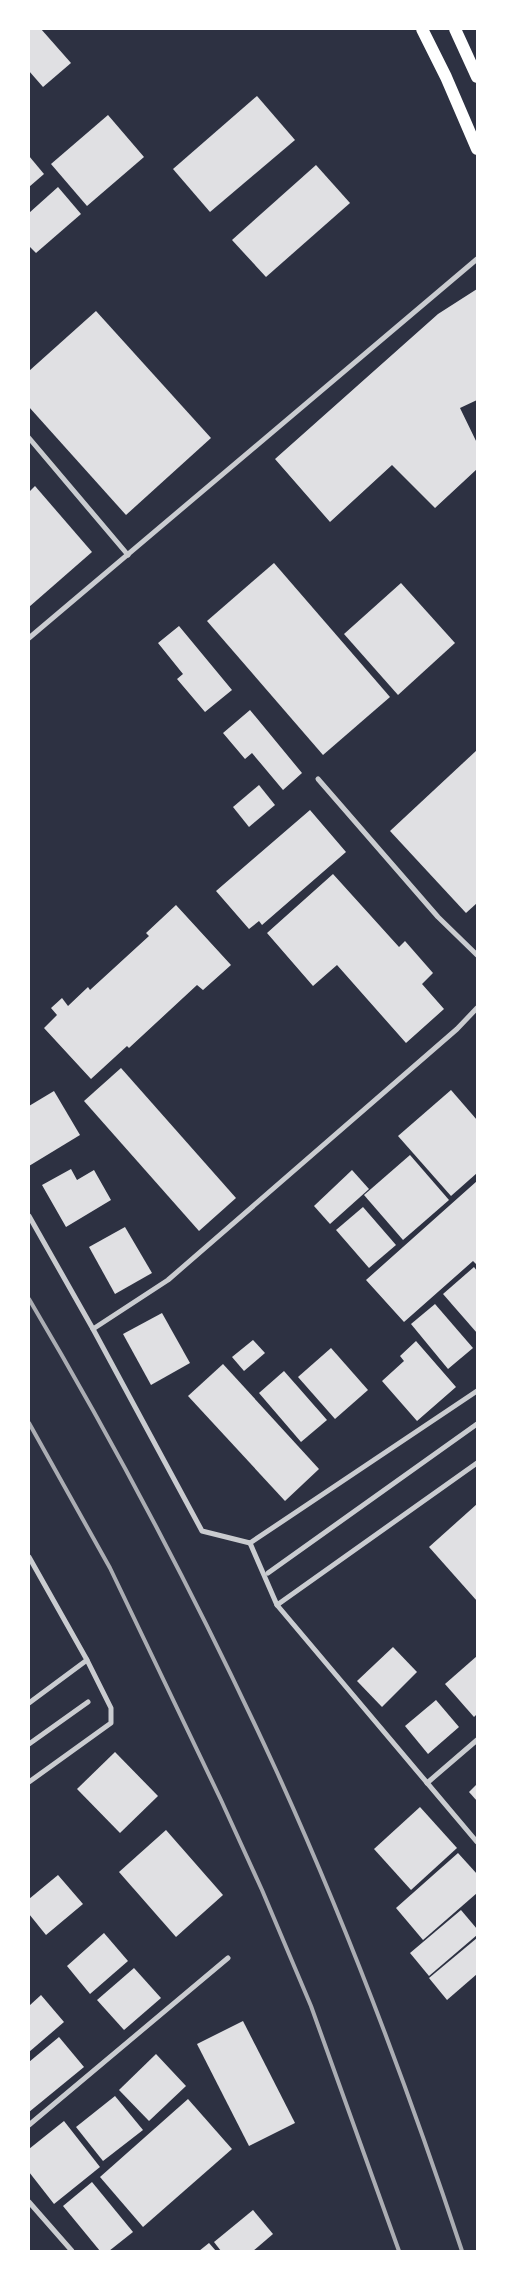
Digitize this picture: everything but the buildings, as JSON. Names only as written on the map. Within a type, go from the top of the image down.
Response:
[{"type":"main road","points":[[422,29],[446,77],[477,149]]},
{"type":"main road","points":[[455,29],[477,77]]},
{"type":"street","points":[[29,638],[477,259]]},
{"type":"street","points":[[29,438],[128,556]]},
{"type":"street","points":[[318,778],[438,918],[477,955]]},
{"type":"street","points":[[93,1330],[168,1280],[457,1028],[477,1008]]},
{"type":"street","points":[[29,1216],[202,1530],[250,1543],[477,1391]]},
{"type":"street","points":[[268,1573],[477,1424]]},
{"type":"street","points":[[277,1605],[477,1463]]},
{"type":"street","points":[[250,1543],[277,1605],[477,1842]]},
{"type":"street","points":[[29,1557],[87,1660],[111,1708],[111,1724],[29,1782]]},
{"type":"street","points":[[29,1703],[87,1660]]},
{"type":"street","points":[[29,1744],[88,1702]]},
{"type":"street","points":[[427,1783],[477,1740]]},
{"type":"street","points":[[29,2125],[228,1958]]},
{"type":"street","points":[[29,2202],[72,2251]]},
{"type":"railway","points":[[29,1299],[127,1472],[189,1590],[276,1770],[352,1948],[398,2068],[462,2251]]},
{"type":"railway","points":[[29,1423],[110,1568],[262,1890],[311,2006],[399,2251]]}]
